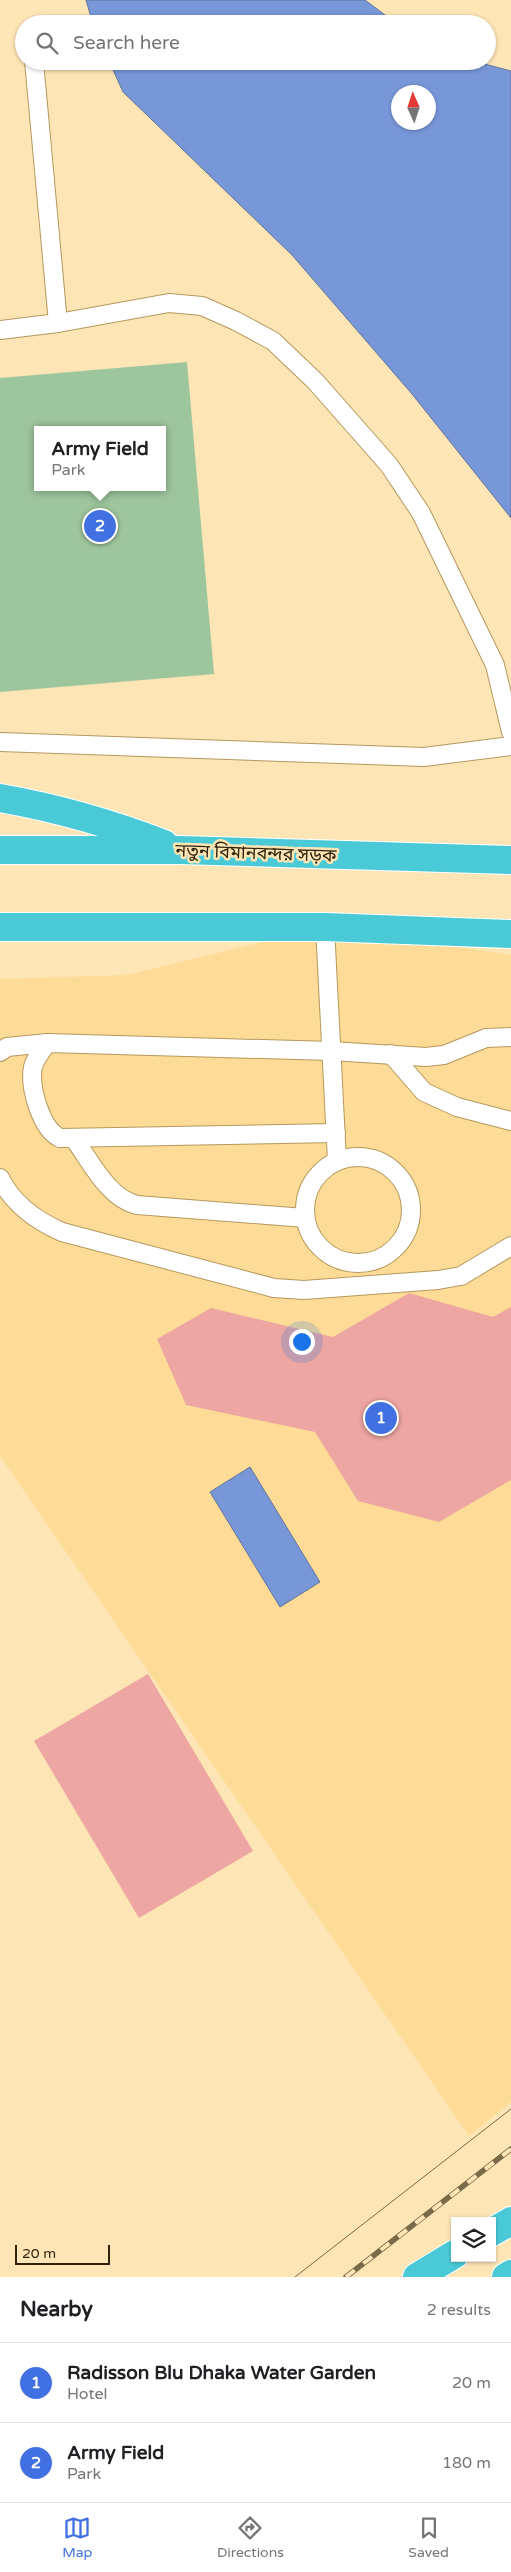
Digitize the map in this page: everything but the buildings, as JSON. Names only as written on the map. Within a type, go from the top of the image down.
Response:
[{"type":"highway","points":[[0,798],[48,806],[122,828],[180,850]]},
{"type":"highway","name":"নতুন বিমানবন্দর সড়ক","points":[[0,850],[180,850],[511,860]]},
{"type":"highway","points":[[0,927],[326,927],[511,934]]},
{"type":"highway","points":[[496,2229],[511,2220]]},
{"type":"highway","points":[[417,2277],[451,2256]]},
{"type":"highway","points":[[506,2277],[511,2274]]},
{"type":"lane","points":[[35,70],[58,323]]},
{"type":"lane","points":[[0,330],[58,323],[169,303],[202,306],[236,321],[273,341],[315,381],[383,458],[421,513],[495,665],[511,732]]},
{"type":"lane","points":[[0,742],[424,757],[511,746]]},
{"type":"lane","points":[[326,927],[337,1161]]},
{"type":"lane","points":[[0,1052],[7,1048],[47,1043],[331,1051],[426,1057],[444,1055],[486,1038],[511,1037]]},
{"type":"lane","points":[[47,1043],[33,1068],[33,1082],[40,1113],[52,1134],[60,1138],[336,1133]]},
{"type":"lane","points":[[392,1054],[424,1092],[457,1107],[511,1121]]},
{"type":"lane","points":[[74,1139],[115,1194],[125,1202],[137,1206],[305,1218]]},
{"type":"lane","points":[[361,1157],[373,1159],[394,1170],[407,1190],[410,1201],[409,1225],[404,1236],[388,1254],[360,1263],[342,1261],[331,1257],[313,1240],[305,1218],[306,1194],[322,1170],[337,1161],[361,1157]]},
{"type":"lane","points":[[0,1178],[19,1203],[38,1221],[62,1232],[274,1288],[304,1290],[438,1280],[461,1276],[511,1246]]},
{"type":"shaded area","points":[[325,927],[511,955],[511,2102],[469,2136],[0,1456],[0,979],[127,975]]},
{"type":"green space","points":[[187,362],[214,674],[0,692],[0,378]]},
{"type":"water","points":[[86,0],[365,0],[385,15],[90,15]]},
{"type":"water","points":[[496,67],[511,71],[511,518],[412,394],[292,255],[123,92],[113,70],[496,70]]},
{"type":"water","points":[[250,1467],[320,1582],[280,1607],[210,1492]]},
{"type":"tram line","points":[[295,2277],[511,2109]]},
{"type":"railway","points":[[346,2277],[511,2149]]},
{"type":"place","name":"Army Field","points":[[100,526]]},
{"type":"place","name":"Radisson Blu Dhaka Water Garden","points":[[381,1418]]}]
